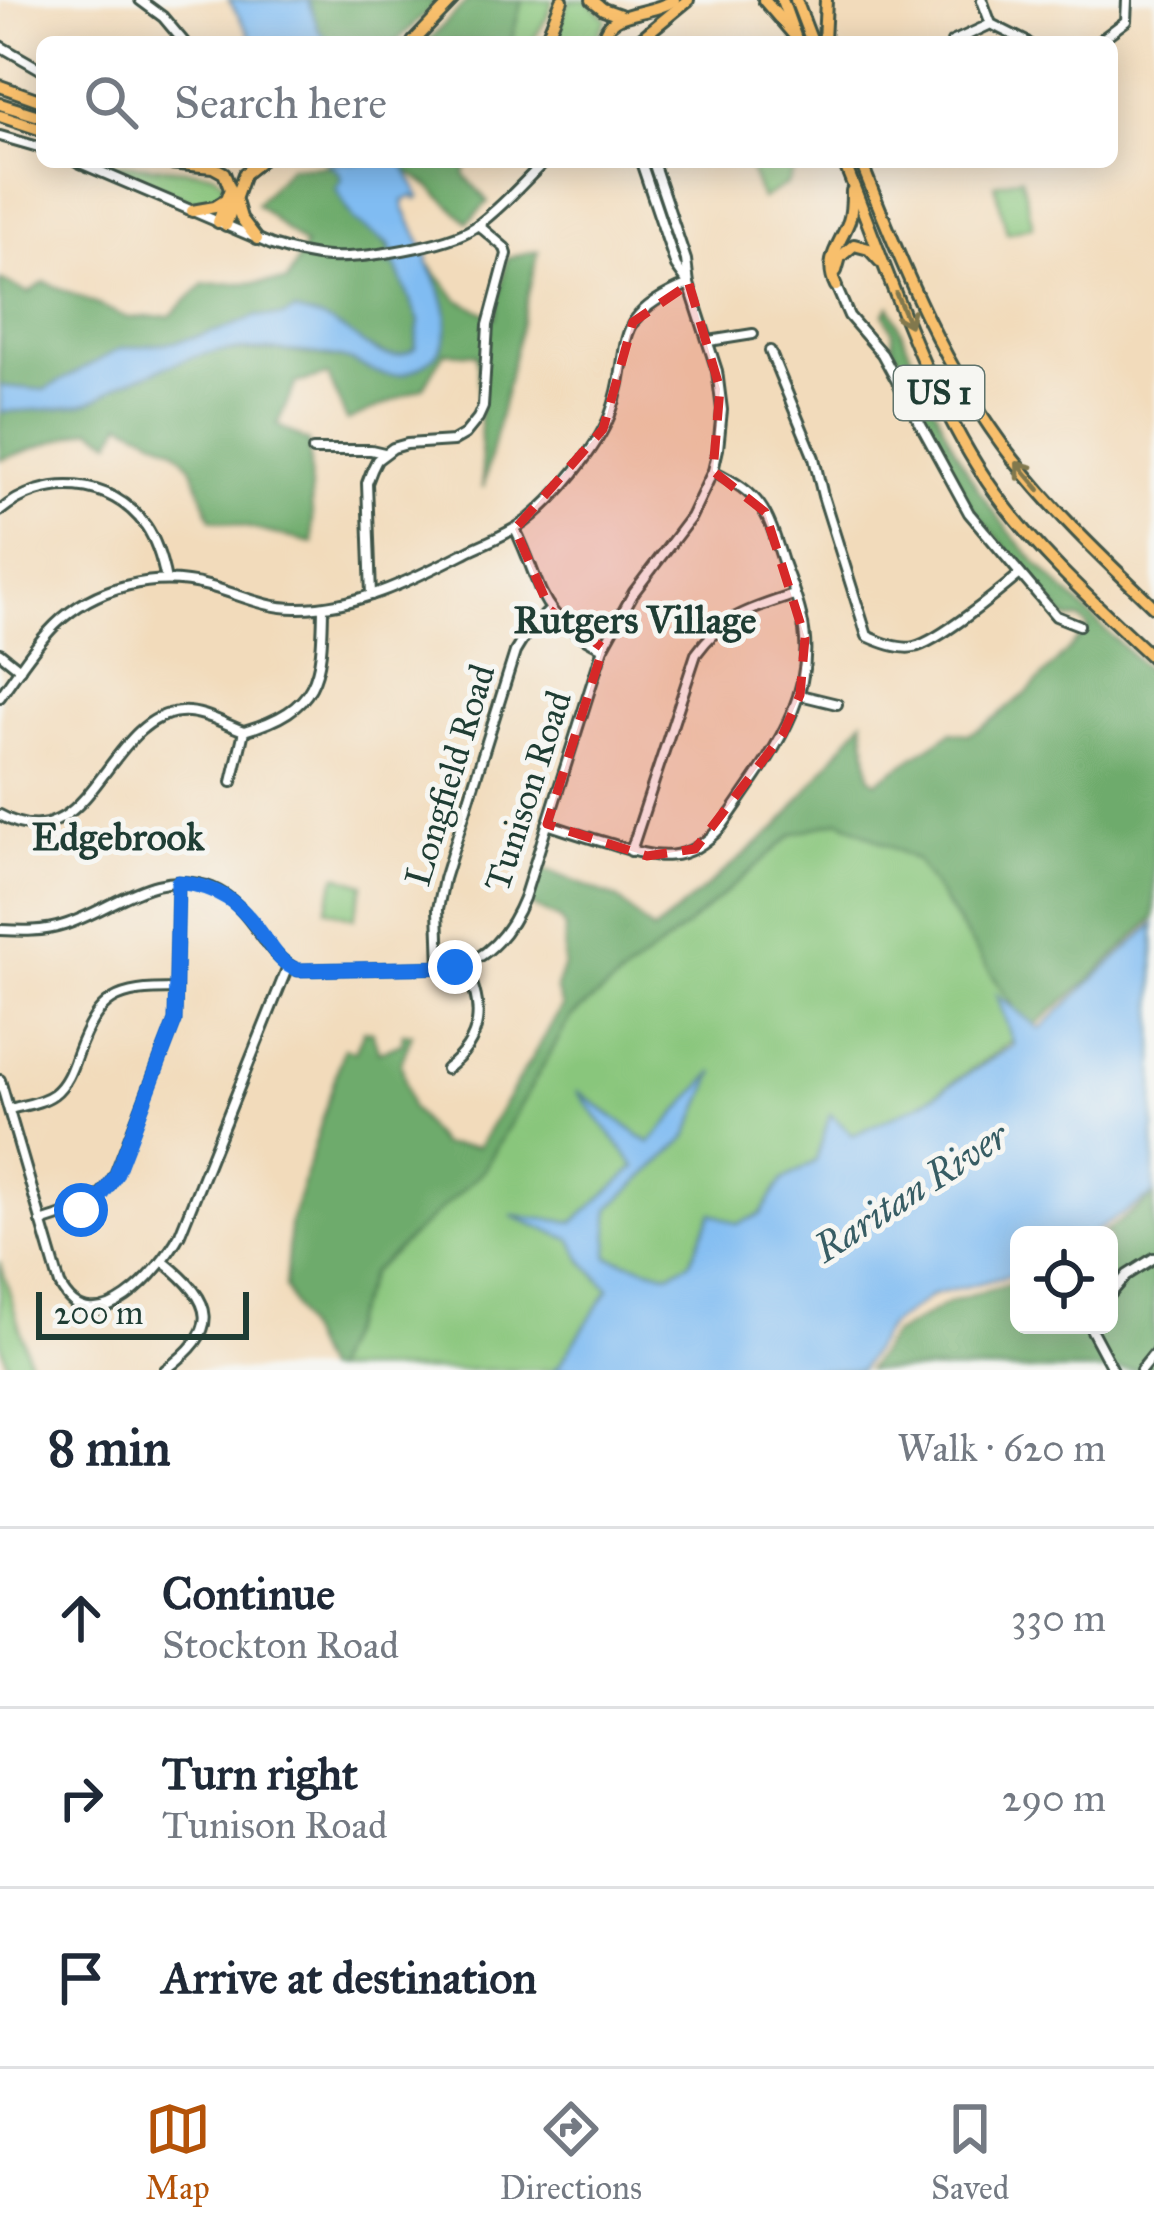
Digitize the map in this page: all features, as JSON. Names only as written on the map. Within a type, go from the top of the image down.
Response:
[{"type":"highway","points":[[419,36],[453,0]]},
{"type":"highway","points":[[547,36],[562,0]]},
{"type":"highway","points":[[592,0],[623,16]]},
{"type":"highway","points":[[604,36],[607,25],[623,16],[655,10],[674,0]]},
{"type":"highway","points":[[644,36],[688,0]]},
{"type":"highway","points":[[764,0],[794,36]]},
{"type":"highway","points":[[782,0],[795,36]]},
{"type":"highway","points":[[796,0],[810,36]]},
{"type":"highway","points":[[824,36],[826,0]]},
{"type":"highway","points":[[0,86],[36,99]]},
{"type":"highway","points":[[0,104],[36,115]]},
{"type":"highway","points":[[0,116],[36,128]]},
{"type":"highway","points":[[210,168],[219,169],[230,182],[232,199],[257,239]]},
{"type":"highway","points":[[222,224],[244,174],[252,168]]},
{"type":"highway","name":"US 1","points":[[846,168],[944,403],[975,462],[1015,519],[1154,659]]},
{"type":"highway","name":"US 1","points":[[864,168],[924,313],[969,394],[1022,470],[1154,607]]},
{"type":"highway","points":[[836,286],[831,260],[850,218],[852,182]]},
{"type":"highway","points":[[193,211],[232,199]]},
{"type":"highway","points":[[836,286],[840,257],[854,245],[869,249],[887,272]]},
{"type":"street","points":[[140,0],[179,36]]},
{"type":"street","points":[[982,0],[991,24],[1015,36]]},
{"type":"street","points":[[1106,36],[1126,21],[1127,0]]},
{"type":"street","points":[[965,36],[991,24]]},
{"type":"street","points":[[0,46],[36,67]]},
{"type":"street","points":[[0,136],[36,146]]},
{"type":"street","points":[[92,168],[257,239],[323,256],[450,239],[478,225],[538,168]]},
{"type":"street","name":"Tunison Road","points":[[464,965],[496,944],[515,918],[603,648],[634,592],[691,517],[713,471],[721,389],[686,260],[649,168]]},
{"type":"street","points":[[371,595],[367,483],[377,460],[407,444],[453,441],[473,426],[483,407],[488,326],[507,254],[478,225]]},
{"type":"street","points":[[0,698],[52,627],[82,605],[120,587],[166,580],[213,587],[276,607],[323,608],[371,595],[514,529],[553,495],[603,429],[633,322],[655,300],[689,284]]},
{"type":"street","points":[[836,286],[852,321],[882,354],[969,513],[1056,616],[1079,625]]},
{"type":"street","points":[[709,341],[753,334]]},
{"type":"street","points":[[770,351],[814,458],[867,635],[898,646],[917,646],[992,598],[1020,574]]},
{"type":"street","points":[[313,450],[384,453]]},
{"type":"street","points":[[547,824],[664,858],[695,849],[722,826],[783,734],[800,695],[805,664],[802,616],[771,523],[759,502],[744,487],[713,471]]},
{"type":"street","points":[[0,512],[28,493],[59,484],[107,494],[129,507],[147,528],[160,553],[166,580]]},
{"type":"street","points":[[514,529],[550,610],[569,629],[603,648]]},
{"type":"street","points":[[631,851],[696,654],[729,619],[794,595]]},
{"type":"street","points":[[0,815],[25,826],[64,816],[83,802],[154,719],[192,712],[244,731],[284,716],[317,680],[323,608]]},
{"type":"street","name":"Longfield Road","points":[[440,968],[439,909],[444,879],[515,652],[550,610]]},
{"type":"street","points":[[0,653],[20,669]]},
{"type":"street","points":[[800,695],[837,704]]},
{"type":"street","points":[[232,782],[244,731]]},
{"type":"street","points":[[0,930],[58,928],[152,885],[178,882],[205,886],[226,896],[246,913],[288,966],[306,971],[464,965],[479,1016],[469,1048],[446,1070]]},
{"type":"street","points":[[41,1222],[81,1210],[110,1186],[173,1030],[178,882]]},
{"type":"street","points":[[0,1080],[65,1293],[90,1308],[111,1305],[149,1279],[180,1234],[288,966]]},
{"type":"street","points":[[10,1109],[43,1100],[60,1088],[92,1020],[109,1001],[142,989],[176,989]]},
{"type":"street","points":[[1118,1286],[1154,1258]]},
{"type":"street","points":[[164,1262],[194,1288],[204,1320],[196,1343],[164,1370]]},
{"type":"street","points":[[1094,1334],[1113,1370]]},
{"type":"street","points":[[1141,1370],[1154,1354]]},
{"type":"highlighted area","points":[[689,284],[720,389],[713,471],[765,512],[805,638],[800,695],[783,734],[695,849],[647,856],[547,824],[603,648],[550,610],[515,529],[603,429],[633,322]]},
{"type":"green space","points":[[308,0],[439,0],[402,36],[324,36]]},
{"type":"green space","points":[[468,0],[522,0],[513,36],[433,36]]},
{"type":"green space","points":[[522,0],[553,0],[536,36],[513,36]]},
{"type":"green space","points":[[569,0],[587,0],[607,19],[597,36],[555,36]]},
{"type":"green space","points":[[116,168],[213,173],[224,182],[222,195],[195,203]]},
{"type":"green space","points":[[289,168],[334,168],[340,173],[349,213],[388,247],[390,265],[395,264],[419,321],[415,348],[399,356],[387,355],[295,311],[283,317],[256,316],[176,342],[120,349],[44,390],[0,386],[0,280],[29,293],[45,282],[128,318],[170,316],[204,284],[287,282],[305,246],[256,204]]},
{"type":"green space","points":[[466,168],[464,174],[488,202],[468,222],[405,169]]},
{"type":"green space","points":[[749,168],[791,168],[787,184],[762,199]]},
{"type":"green space","points":[[1021,177],[1033,226],[1007,233],[995,184]]},
{"type":"green space","points":[[538,251],[483,488],[477,354],[444,352],[424,387],[347,421],[328,375],[296,383],[277,425],[309,442],[313,543],[211,519],[191,466],[174,448],[122,422],[112,441],[91,429],[0,460],[0,412],[90,402],[125,382],[188,358],[221,351],[281,351],[346,359],[392,375],[419,368],[441,348],[442,293],[427,262],[457,299],[495,318],[507,258]]},
{"type":"green space","points":[[890,306],[946,432],[988,504],[1046,572],[1154,677],[1154,918],[1029,1030],[916,860],[840,820],[793,834],[571,1017],[483,1171],[371,1273],[331,1370],[323,1370],[285,1287],[290,1225],[344,1048],[355,1052],[364,1030],[372,1032],[379,1052],[402,1043],[403,1033],[412,1034],[401,1063],[411,1107],[441,1145],[478,1147],[562,1007],[556,988],[564,965],[565,928],[561,920],[528,904],[539,867],[618,899],[653,932],[779,826],[863,720],[870,777],[876,782],[952,732],[968,734],[981,728],[1026,694],[1089,628],[1080,619],[1062,615],[969,505],[893,346],[893,332],[884,314]]},
{"type":"green space","points":[[839,820],[916,860],[1029,1030],[922,1103],[853,1135],[830,1115],[816,1161],[783,1180],[760,1215],[737,1224],[712,1213],[690,1262],[668,1274],[607,1257],[609,1209],[687,1137],[711,1075],[650,1143],[582,1094],[636,1167],[574,1222],[517,1217],[573,1240],[582,1261],[609,1289],[560,1364],[553,1370],[331,1370],[371,1273],[483,1171],[571,1017],[793,834]]},
{"type":"green space","points":[[337,875],[364,884],[354,918],[326,909]]},
{"type":"green space","points":[[1154,1197],[1154,1370],[867,1370],[891,1336],[950,1302],[1010,1284],[1010,1334],[1118,1334],[1118,1226],[1114,1226]]},
{"type":"green space","points":[[0,1261],[32,1370],[9,1370],[0,1341]]},
{"type":"water","points":[[229,0],[308,0],[324,36],[250,36]]},
{"type":"water","points":[[334,168],[405,168],[420,197],[403,201],[404,208],[428,258],[447,322],[442,345],[425,364],[404,374],[387,375],[320,354],[221,351],[125,382],[80,405],[0,412],[0,386],[44,390],[120,349],[176,342],[257,316],[283,317],[295,311],[334,324],[383,354],[404,354],[415,348],[419,321],[395,264],[389,265],[393,257],[389,244],[354,221],[336,189],[342,180]]},
{"type":"water","name":"Raritan River","points":[[1154,924],[1154,1194],[1103,1226],[1010,1226],[1010,1275],[933,1295],[888,1326],[860,1370],[553,1370],[609,1289],[582,1260],[572,1240],[512,1216],[574,1222],[636,1167],[577,1091],[650,1143],[715,1071],[687,1137],[609,1209],[608,1257],[669,1274],[690,1262],[712,1213],[737,1224],[760,1215],[783,1180],[816,1161],[830,1114],[853,1135],[922,1103],[1014,1045],[997,995],[1040,1029]]},
{"type":"district","name":"Rutgers Village","points":[[635,620]]},
{"type":"district","name":"Edgebrook","points":[[118,837]]},
{"type":"route","points":[[81,1210],[102,1195],[116,1175],[173,1030],[178,882],[205,886],[226,896],[246,913],[282,961],[298,970],[455,967]]}]
